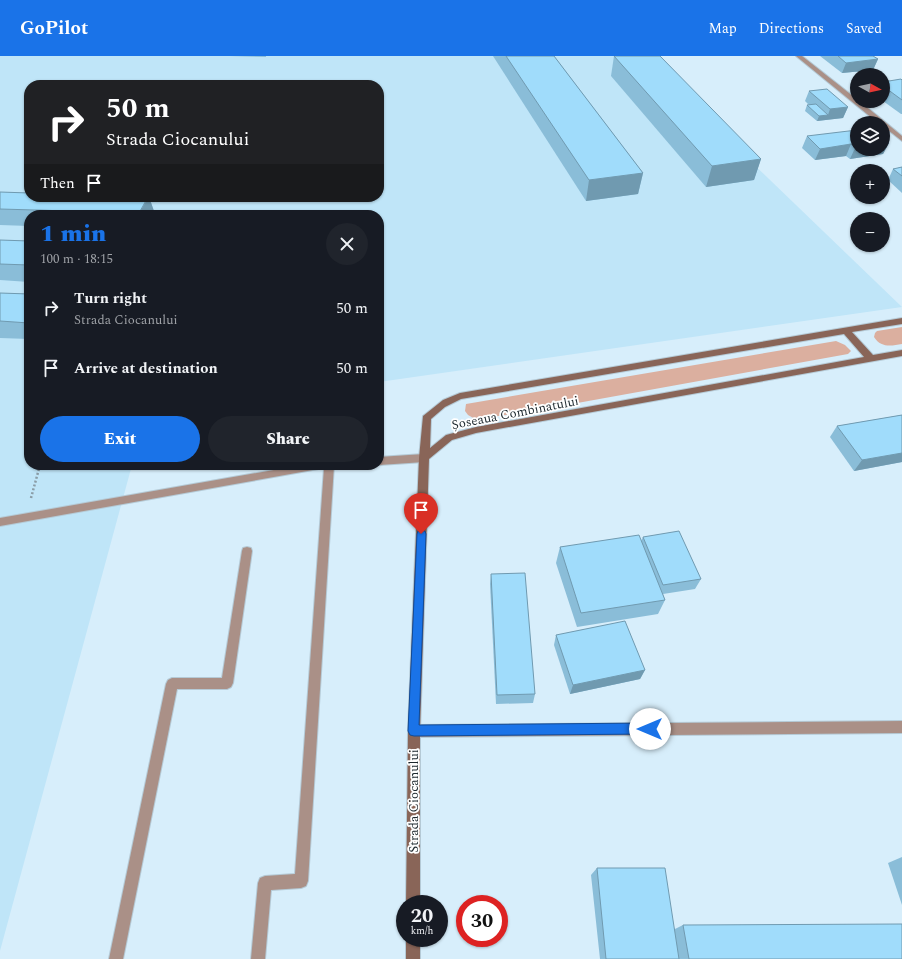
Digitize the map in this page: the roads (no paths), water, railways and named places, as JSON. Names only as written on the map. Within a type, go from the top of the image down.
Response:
[{"type":"main road","name":"Șoseaua Combinatului","points":[[424,458],[426,418],[437,408],[452,398],[902,321]]},
{"type":"main road","points":[[846,331],[871,359]]},
{"type":"main road","name":"Șoseaua Combinatului","points":[[424,458],[449,437],[463,433],[902,353]]},
{"type":"main road","name":"Strada Ciocanului","points":[[413,895],[414,731],[424,458]]},
{"type":"main road","points":[[413,947],[413,959]]},
{"type":"street","points":[[800,56],[874,116]]},
{"type":"street","points":[[890,129],[902,139]]},
{"type":"street","points":[[384,461],[424,458]]},
{"type":"street","points":[[0,522],[295,470]]},
{"type":"street","points":[[258,959],[265,884],[301,881],[329,470]]},
{"type":"street","points":[[116,959],[172,684],[227,683],[247,551]]},
{"type":"street","points":[[414,731],[902,727]]}]
